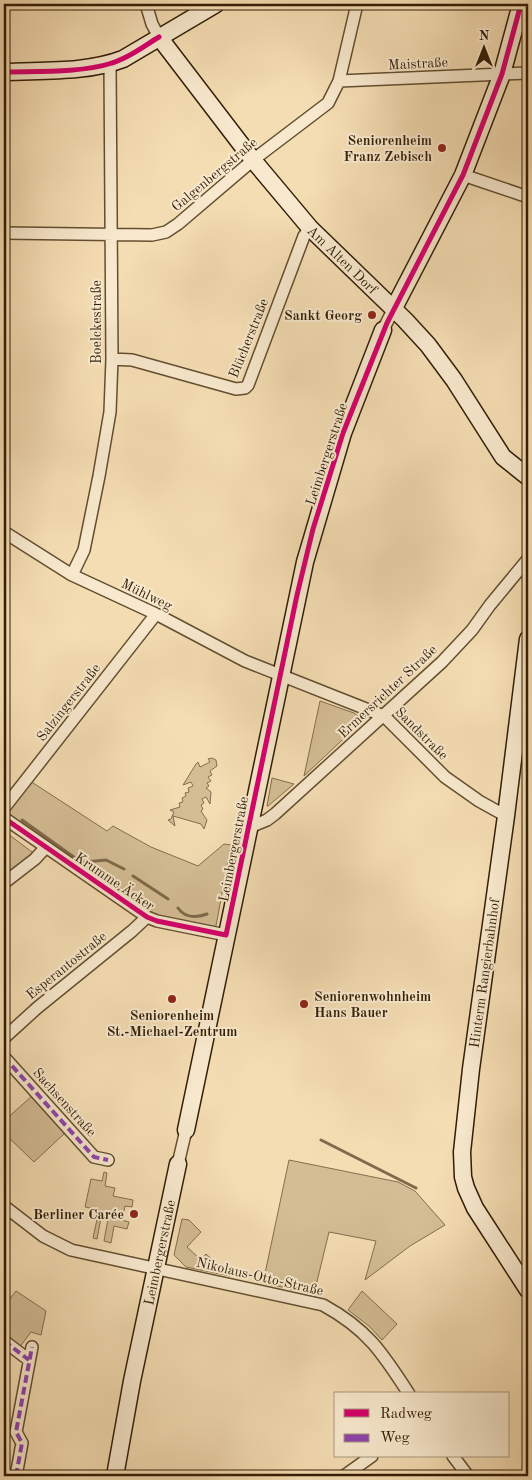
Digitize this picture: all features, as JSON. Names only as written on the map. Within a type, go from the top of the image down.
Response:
[{"type":"street","points":[[146,4],[152,24],[160,37]]},
{"type":"street","points":[[4,72],[80,69],[110,64],[123,59],[216,4]]},
{"type":"street","name":"Galgenbergstraße","points":[[4,233],[111,236],[152,235],[166,232],[253,160],[328,103],[340,82],[357,4]]},
{"type":"street","name":"Leimbergerstraße","points":[[115,1476],[155,1268],[250,827],[297,594],[313,529],[342,433],[383,330],[463,175],[502,74],[521,4]]},
{"type":"street","name":"Am Alten Dorf","points":[[160,37],[253,160],[310,228],[394,308],[428,344],[441,361],[502,457],[528,477]]},
{"type":"street","name":"Boelckestraße","points":[[72,575],[84,550],[110,412],[112,359],[110,64]]},
{"type":"street","name":"Maistraße","points":[[340,82],[528,73]]},
{"type":"street","points":[[463,175],[528,197]]},
{"type":"street","name":"Blücherstraße","points":[[112,359],[132,360],[236,389],[245,388],[248,385],[304,236],[310,228]]},
{"type":"street","name":"Mühlweg","points":[[4,532],[72,575],[156,614],[245,661],[280,675]]},
{"type":"street","name":"Ermersrichter Straße","points":[[250,827],[276,814],[442,662],[472,630],[528,559]]},
{"type":"street","name":"Salzingerstraße","points":[[4,808],[156,614]]},
{"type":"street","name":"Hinterm Rangierbahnhof","points":[[528,639],[471,1069],[463,1137],[462,1166],[466,1188],[475,1208],[528,1290]]},
{"type":"street","name":"Sandstraße","points":[[280,675],[384,716],[445,777],[479,801],[506,816]]},
{"type":"street","name":"Krumme Äcker","points":[[4,818],[147,917],[226,935]]},
{"type":"street","points":[[4,883],[35,859],[46,847]]},
{"type":"street","name":"Esperantostraße","points":[[4,1038],[37,1008],[147,917]]},
{"type":"street","name":"Sachsenstraße","points":[[4,1057],[94,1157],[108,1160]]},
{"type":"street","name":"Nikolaus-Otto-Straße","points":[[4,1206],[43,1236],[71,1250],[323,1304],[344,1316],[362,1331],[379,1349],[408,1392]]},
{"type":"street","points":[[4,1341],[29,1360]]},
{"type":"street","points":[[16,1476],[22,1443],[16,1432],[32,1347]]},
{"type":"street","points":[[344,1476],[369,1458]]},
{"type":"street","points":[[454,1458],[468,1476]]},
{"type":"shaded area","points":[[320,701],[354,713],[360,720],[356,727],[304,776]]},
{"type":"shaded area","points":[[208,759],[216,760],[217,766],[210,771],[212,775],[208,777],[211,781],[207,783],[209,786],[206,788],[211,792],[210,804],[206,797],[202,799],[204,803],[201,805],[203,809],[201,811],[207,820],[204,829],[201,824],[173,816],[175,826],[168,820],[171,819],[174,812],[170,810],[180,807],[179,803],[183,802],[182,798],[186,796],[185,793],[189,792],[188,788],[193,786],[191,782],[183,785],[198,762],[200,767],[210,762]]},
{"type":"shaded area","points":[[272,778],[294,784],[267,806]]},
{"type":"shaded area","points":[[27,779],[107,831],[113,826],[151,847],[198,866],[224,844],[231,845],[215,931],[157,917],[135,908],[4,812]]},
{"type":"shaded area","points":[[4,831],[36,855],[4,879]]},
{"type":"shaded area","points":[[32,1096],[66,1132],[34,1162],[4,1133],[4,1121]]},
{"type":"shaded area","points":[[289,1160],[398,1182],[415,1191],[445,1225],[410,1246],[365,1280],[376,1241],[329,1232],[314,1294],[263,1283]]},
{"type":"shaded area","points":[[104,1172],[107,1173],[105,1186],[115,1188],[113,1196],[133,1200],[132,1207],[125,1206],[122,1220],[129,1222],[127,1229],[114,1226],[111,1243],[104,1241],[108,1219],[101,1218],[97,1239],[93,1238],[99,1210],[85,1207],[91,1179],[102,1181]]},
{"type":"shaded area","points":[[182,1219],[189,1220],[201,1232],[187,1247],[201,1260],[206,1254],[230,1276],[186,1267],[174,1255]]},
{"type":"shaded area","points":[[16,1291],[46,1311],[41,1335],[31,1332],[19,1348],[4,1336],[4,1306]]},
{"type":"shaded area","points":[[362,1291],[397,1324],[382,1340],[369,1326],[348,1310]]},
{"type":"waterway","points":[[22,820],[78,860],[85,862],[106,860],[124,869]]},
{"type":"waterway","points":[[133,876],[168,899]]},
{"type":"waterway","points":[[178,908],[184,914],[191,916],[207,914]]},
{"type":"waterway","points":[[321,1140],[416,1188]]},
{"type":"marked path","points":[[4,1057],[94,1157],[108,1160]]},
{"type":"marked path","points":[[4,1341],[29,1360]]},
{"type":"marked path","points":[[16,1476],[22,1443],[16,1432],[32,1347]]},
{"type":"cycle path","points":[[4,818],[147,917],[157,921],[226,935],[297,595],[313,529],[343,433],[387,323],[463,175],[502,74],[521,4]]},
{"type":"cycle path","points":[[4,72],[59,71],[100,66],[124,58],[159,37]]},
{"type":"place","name":"Seniorenheim Franz Zebisch","points":[[442,148]]},
{"type":"place","name":"Sankt Georg","points":[[372,315]]},
{"type":"place","name":"Seniorenheim St.-Michael-Zentrum","points":[[172,999]]},
{"type":"place","name":"Seniorenwohnheim Hans Bauer","points":[[304,1004]]},
{"type":"place","name":"Berliner Carée","points":[[134,1214]]}]
